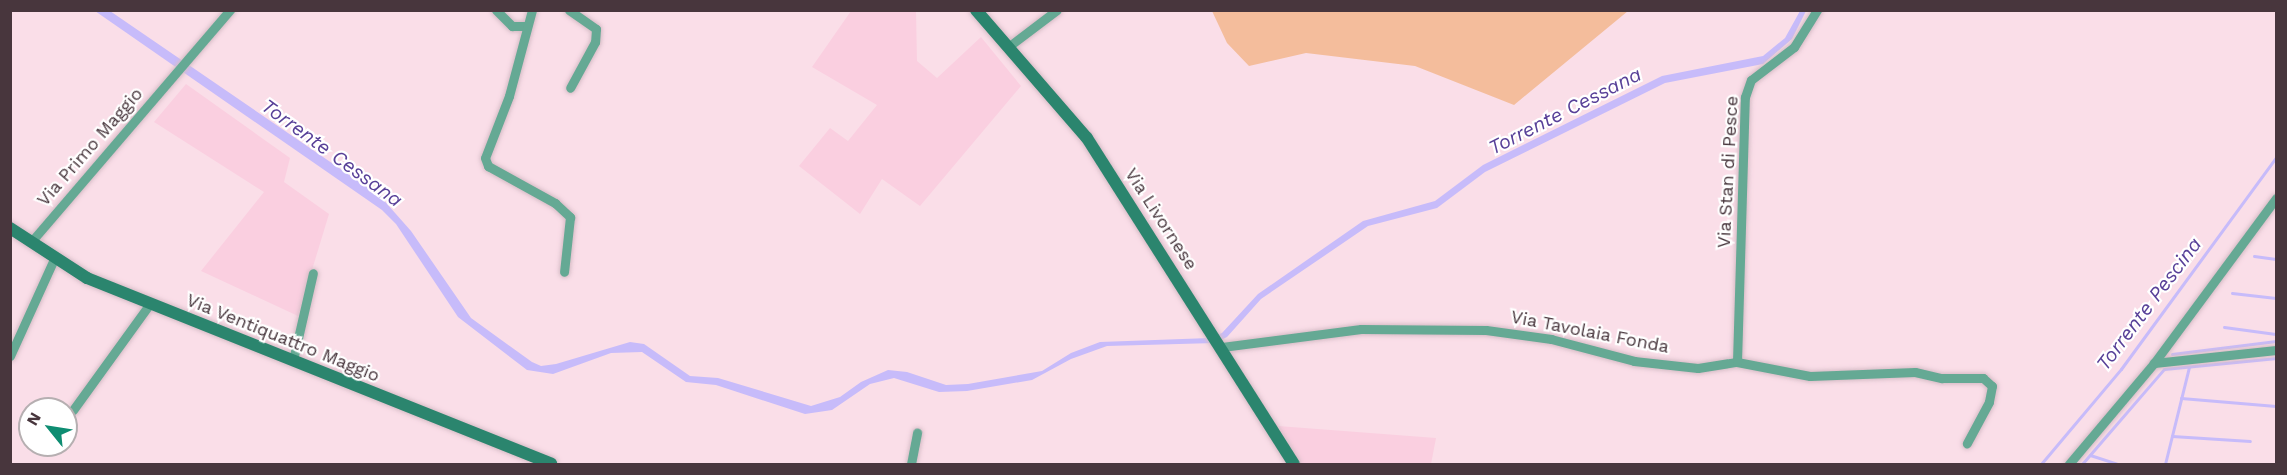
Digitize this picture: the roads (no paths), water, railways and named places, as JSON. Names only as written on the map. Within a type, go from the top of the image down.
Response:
[{"type":"street","name":"Via Primo Maggio","points":[[31,242],[230,10]]},
{"type":"street","points":[[496,10],[512,26],[527,26]]},
{"type":"street","points":[[532,10],[509,96],[485,158],[488,166],[555,203],[570,217],[564,272]]},
{"type":"street","points":[[570,10],[596,29],[595,42],[570,88]]},
{"type":"street","name":"Via Livornese","points":[[976,10],[1087,138],[1211,329],[1294,465]]},
{"type":"street","points":[[1008,47],[1057,10]]},
{"type":"street","name":"Via Stan di Pesce","points":[[1737,362],[1745,97],[1751,80],[1794,47],[1817,10]]},
{"type":"street","points":[[2069,465],[2154,363],[2277,198]]},
{"type":"street","name":"Via Ventiquattro Maggio","points":[[10,228],[80,275],[538,462],[551,465]]},
{"type":"street","points":[[10,356],[54,259]]},
{"type":"street","points":[[292,360],[313,273]]},
{"type":"street","points":[[78,403],[149,305]]},
{"type":"street","name":"Via Tavolaia Fonda","points":[[1221,346],[1361,329],[1486,330],[1551,339],[1634,362],[1698,368],[1737,362],[1810,376],[1915,372],[1942,378],[1983,378],[1992,386],[1989,402],[1967,444]]},
{"type":"street","points":[[2154,363],[2277,350]]},
{"type":"street","points":[[911,465],[917,433]]},
{"type":"waterway","name":"Torrente Pescina","points":[[2041,464],[2121,369],[2276,157]]},
{"type":"waterway","points":[[2254,256],[2276,259]]},
{"type":"waterway","points":[[2232,293],[2276,298]]},
{"type":"waterway","points":[[2224,327],[2276,334]]},
{"type":"waterway","points":[[2172,354],[2276,341]]},
{"type":"waterway","points":[[2082,464],[2164,369],[2276,358]]},
{"type":"waterway","points":[[2165,464],[2189,367]]},
{"type":"waterway","points":[[2181,398],[2276,406]]},
{"type":"waterway","points":[[2172,436],[2250,441]]},
{"type":"waterway","points":[[2090,455],[2117,464]]},
{"type":"water label","name":"Torrente Cessana","points":[[1565,111]]},
{"type":"water label","name":"Torrente Cessana","points":[[332,153]]}]
